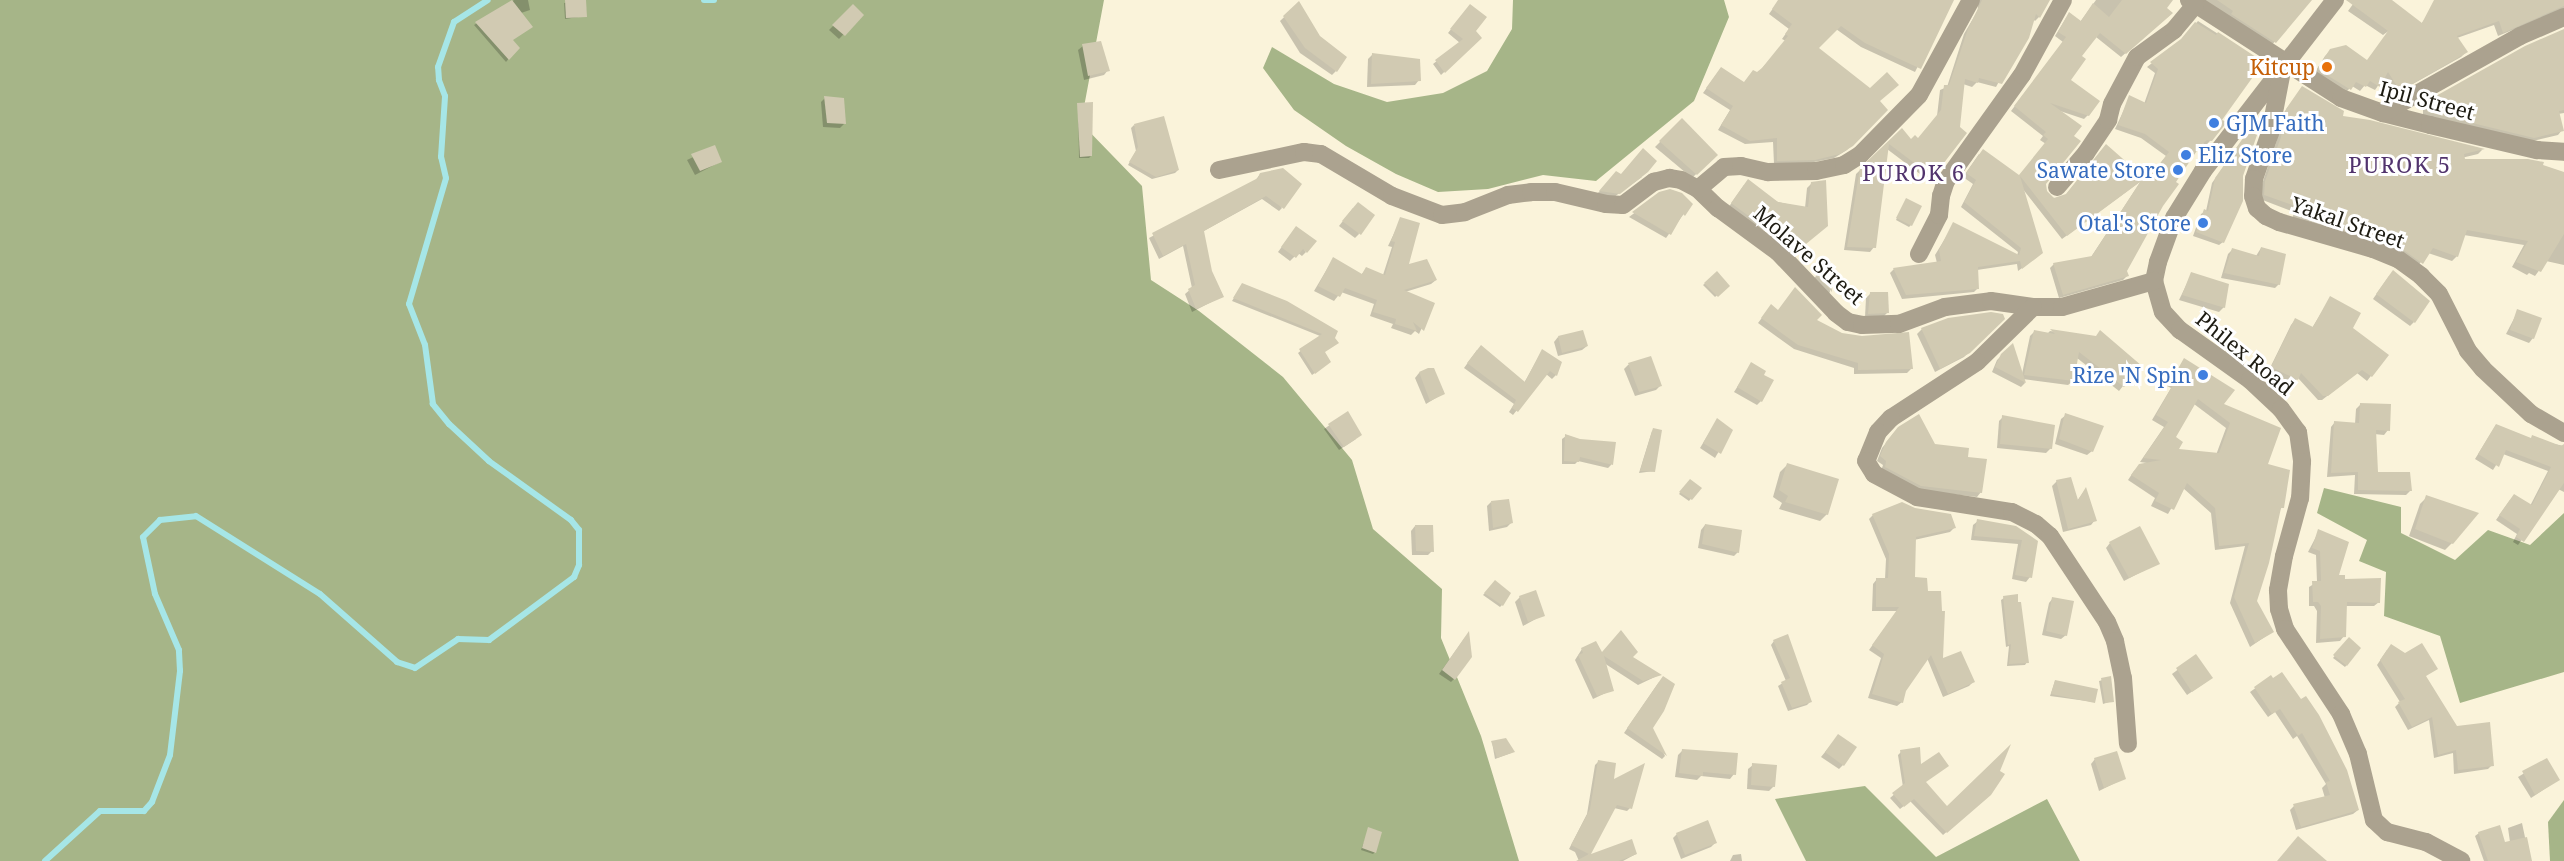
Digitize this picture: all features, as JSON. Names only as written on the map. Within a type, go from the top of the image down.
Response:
[{"type":"street","points":[[1698,189],[1724,167],[1741,166],[1768,172],[1816,171],[1844,165],[1860,155],[1919,95],[1971,0]]},
{"type":"street","points":[[1919,254],[1939,215],[1941,196],[1946,181],[2022,75],[2063,0]]},
{"type":"street","points":[[2154,281],[2158,262],[2175,218],[2203,171],[2336,0]]},
{"type":"street","points":[[2057,187],[2086,153],[2108,120],[2112,104],[2138,57],[2174,30],[2192,2]]},
{"type":"street","name":"Ipil Street","points":[[2192,2],[2285,68],[2341,98],[2383,113],[2536,150],[2564,152]]},
{"type":"street","points":[[2383,113],[2520,36],[2564,17]]},
{"type":"street","name":"Yakal Street","points":[[2285,68],[2270,133],[2254,179],[2253,196],[2257,208],[2266,216],[2279,222],[2389,256],[2421,276],[2439,294],[2468,351],[2482,369],[2531,414],[2564,432]]},
{"type":"street","name":"Molave Street","points":[[1219,170],[1304,152],[1321,154],[1392,196],[1442,215],[1465,212],[1508,195],[1531,192],[1555,192],[1617,206],[1629,203],[1654,182],[1669,178],[1681,180],[1698,189],[1718,208],[1778,252],[1848,322],[1862,325],[1899,324],[1945,307],[1991,301],[2033,307],[2062,307],[2154,281]]},
{"type":"street","name":"Philex Road","points":[[2154,281],[2163,312],[2180,330],[2250,380],[2282,409],[2298,432],[2302,462],[2300,498],[2284,556],[2278,590],[2279,609],[2285,629],[2341,714],[2358,754],[2374,820],[2387,832],[2426,842],[2461,861]]},
{"type":"street","points":[[2033,307],[1977,362],[1891,418],[1878,432],[1866,461],[1874,474],[1917,497],[2012,512],[2036,524],[2050,536],[2107,622],[2115,641],[2123,678],[2128,744]]},
{"type":"green space","points":[[0,0],[1104,0],[1081,123],[1142,186],[1151,280],[1199,311],[1283,377],[1352,460],[1373,529],[1442,589],[1441,638],[1481,736],[1519,861],[0,861]]},
{"type":"green space","points":[[1513,0],[1724,0],[1729,17],[1694,101],[1596,181],[1543,175],[1488,189],[1438,192],[1396,174],[1346,146],[1294,110],[1263,68],[1272,47],[1334,84],[1387,102],[1443,93],[1487,71],[1512,29]]},
{"type":"green space","points":[[2324,488],[2401,507],[2401,533],[2455,560],[2488,530],[2530,545],[2564,513],[2564,672],[2460,703],[2440,636],[2384,616],[2386,572],[2359,561],[2367,540],[2317,513]]},
{"type":"green space","points":[[1865,786],[1936,857],[2047,799],[2080,861],[1806,861],[1775,799]]},
{"type":"green space","points":[[2564,800],[2564,861],[2550,861],[2548,822]]},
{"type":"building","points":[[512,0],[533,27],[513,40],[520,48],[509,60],[475,22]]},
{"type":"building","points":[[565,0],[586,0],[587,17],[566,18]]},
{"type":"building","points":[[1778,0],[1954,0],[1921,69],[1865,43],[1841,26],[1819,48],[1870,88],[1887,72],[1899,85],[1880,101],[1888,110],[1853,146],[1840,154],[1815,160],[1777,161],[1777,138],[1750,141],[1721,125],[1733,106],[1706,88],[1721,67],[1744,82],[1753,70],[1757,72],[1762,68],[1788,36],[1785,34],[1792,24],[1772,9]]},
{"type":"building","points":[[1982,0],[2050,0],[2040,18],[2036,14],[2029,38],[2002,84],[1979,78],[1978,83],[1965,79],[1960,127],[1967,133],[1933,177],[1889,144],[1876,248],[1847,247],[1860,168],[1902,128],[1911,139],[1915,135],[1918,138],[1941,110],[1944,85],[1949,85],[1968,29]]},
{"type":"building","points":[[2122,0],[2173,0],[2167,8],[2173,13],[2126,54],[2100,33],[2082,56],[2086,59],[2071,80],[2100,101],[2089,116],[2050,103],[2082,126],[2074,136],[2081,141],[2046,184],[2047,191],[2054,198],[2066,194],[2106,144],[2147,180],[2169,152],[2145,134],[2118,125],[2129,95],[2146,103],[2158,69],[2150,62],[2181,39],[2195,22],[2216,35],[2218,32],[2259,59],[2250,71],[2255,74],[2222,120],[2227,122],[2212,141],[2207,140],[2200,146],[2176,182],[2179,184],[2163,206],[2127,271],[2129,276],[2063,295],[2053,263],[2092,256],[2140,182],[2067,236],[2020,176],[2043,253],[2022,269],[2020,261],[1978,267],[1979,289],[1906,295],[1893,268],[1941,261],[1939,250],[1953,222],[2019,255],[2021,248],[1964,202],[1976,180],[1966,173],[1983,149],[2019,175],[2048,139],[2043,135],[2046,132],[2014,106],[2066,37],[2058,32],[2069,12],[2081,21],[2093,3],[2109,17]]},
{"type":"building","points":[[2217,0],[2312,0],[2276,43],[2231,14],[2233,11]]},
{"type":"building","points":[[2346,0],[2392,0],[2422,23],[2434,0],[2564,0],[2564,6],[2503,33],[2499,21],[2457,36],[2468,52],[2400,91],[2388,72],[2380,87],[2370,81],[2366,87],[2356,82],[2351,90],[2317,69],[2330,49],[2346,45],[2367,60],[2388,31]]},
{"type":"building","points":[[1299,1],[1320,36],[1347,57],[1337,72],[1305,48],[1283,16]]},
{"type":"building","points":[[853,4],[864,15],[845,36],[832,25]]},
{"type":"building","points":[[1470,4],[1487,17],[1476,31],[1482,38],[1445,73],[1435,60],[1463,39],[1450,29]]},
{"type":"building","points":[[2564,29],[2564,110],[2559,111],[2564,131],[2534,138],[2427,112],[2427,101],[2525,46]]},
{"type":"building","points":[[1101,41],[1110,71],[1088,76],[1082,44]]},
{"type":"building","points":[[1372,53],[1420,59],[1421,81],[1371,84]]},
{"type":"building","points":[[2302,86],[2344,111],[2343,116],[2370,120],[2485,149],[2464,154],[2465,159],[2528,159],[2544,162],[2543,165],[2564,172],[2564,234],[2541,272],[2516,262],[2528,241],[2467,230],[2458,257],[2433,248],[2423,264],[2402,249],[2359,233],[2360,230],[2296,215],[2298,207],[2264,195],[2265,181],[2281,137],[2286,109]]},
{"type":"building","points":[[824,96],[844,98],[846,124],[827,123]]},
{"type":"building","points":[[1093,102],[1092,156],[1080,157],[1077,103]]},
{"type":"building","points":[[1164,116],[1179,170],[1156,177],[1129,162],[1138,147],[1134,124]]},
{"type":"building","points":[[1682,118],[1718,155],[1697,175],[1659,141]]},
{"type":"building","points":[[2248,131],[2257,135],[2243,176],[2243,201],[2224,243],[2196,232],[2204,209],[2208,211],[2215,178]]},
{"type":"building","points":[[715,145],[722,162],[700,171],[691,154]]},
{"type":"building","points":[[1643,148],[1657,161],[1648,172],[1620,194],[1599,191],[1616,171],[1621,174]]},
{"type":"building","points":[[1283,168],[1302,184],[1284,209],[1266,196],[1204,231],[1212,271],[1224,297],[1196,309],[1188,289],[1195,285],[1186,244],[1163,256],[1152,233],[1258,178],[1260,173]]},
{"type":"building","points":[[1748,179],[1778,202],[1808,207],[1811,182],[1826,180],[1828,226],[1806,244],[1779,239],[1774,235],[1776,229],[1758,223],[1731,203]]},
{"type":"building","points":[[1670,189],[1682,193],[1693,204],[1685,216],[1683,214],[1671,235],[1632,212],[1659,192]]},
{"type":"building","points":[[1906,198],[1922,206],[1912,226],[1896,218]]},
{"type":"building","points":[[1358,202],[1375,215],[1361,235],[1342,221]]},
{"type":"building","points":[[1400,217],[1420,223],[1409,264],[1427,259],[1437,280],[1404,290],[1435,303],[1424,331],[1413,322],[1417,331],[1395,324],[1396,319],[1373,312],[1377,300],[1345,288],[1340,297],[1318,286],[1333,257],[1362,274],[1366,267],[1385,275],[1395,242],[1391,241]]},
{"type":"building","points":[[1296,226],[1317,241],[1307,253],[1303,249],[1296,258],[1281,247]]},
{"type":"building","points":[[2261,247],[2286,254],[2280,285],[2224,273],[2232,248],[2259,256]]},
{"type":"building","points":[[1830,261],[1832,292],[1816,275]]},
{"type":"building","points":[[2393,270],[2430,301],[2415,323],[2376,294]]},
{"type":"building","points":[[1717,271],[1730,286],[1718,297],[1704,283]]},
{"type":"building","points":[[2191,272],[2229,284],[2225,308],[2182,295]]},
{"type":"building","points":[[1242,283],[1287,301],[1338,331],[1335,338],[1339,343],[1325,352],[1331,362],[1315,374],[1299,349],[1322,334],[1233,298]]},
{"type":"building","points":[[1795,287],[1822,315],[1817,320],[1842,333],[1862,336],[1909,332],[1913,369],[1858,370],[1858,363],[1798,345],[1761,318],[1771,304],[1778,310]]},
{"type":"building","points":[[1870,292],[1888,292],[1889,313],[1868,314]]},
{"type":"building","points":[[2330,296],[2361,313],[2353,328],[2389,355],[2372,377],[2362,370],[2328,396],[2323,396],[2301,373],[2298,380],[2271,367],[2295,318],[2313,327]]},
{"type":"building","points":[[2517,309],[2542,318],[2534,339],[2510,330]]},
{"type":"building","points":[[1991,312],[2003,314],[2005,319],[1970,353],[1940,369],[1921,328],[1948,318]]},
{"type":"building","points":[[2050,329],[2096,336],[2100,330],[2142,366],[2124,387],[2079,352],[2074,381],[2024,375],[2034,330],[2055,334]]},
{"type":"building","points":[[1583,330],[1588,346],[1562,353],[1558,336]]},
{"type":"building","points":[[2013,343],[2026,383],[1995,367],[2001,354]]},
{"type":"building","points":[[1481,345],[1525,382],[1542,349],[1562,362],[1557,376],[1550,371],[1518,412],[1512,408],[1516,400],[1467,363]]},
{"type":"building","points":[[1651,356],[1662,386],[1639,392],[1628,363]]},
{"type":"building","points":[[2184,358],[2235,390],[2224,404],[2281,428],[2268,464],[2290,470],[2284,508],[2281,508],[2269,563],[2257,601],[2274,632],[2255,643],[2234,597],[2249,543],[2219,546],[2215,508],[2187,483],[2174,510],[2155,501],[2159,493],[2131,475],[2139,464],[2161,460],[2143,458],[2168,422],[2156,415],[2174,383],[2171,381]],"holes":[[[2198,399],[2230,423],[2219,453],[2179,449],[2183,442],[2176,437]]]},
{"type":"building","points":[[1751,362],[1766,371],[1764,375],[1774,380],[1762,402],[1737,387]]},
{"type":"building","points":[[1434,368],[1445,394],[1430,401],[1419,372]]},
{"type":"building","points":[[2360,403],[2391,404],[2390,431],[2376,430],[2378,472],[2410,472],[2412,491],[2358,490],[2358,472],[2331,473],[2334,421],[2359,423]]},
{"type":"building","points":[[1348,411],[1362,435],[1344,447],[1328,424]]},
{"type":"building","points":[[2065,413],[2104,426],[2093,452],[2059,439]]},
{"type":"building","points":[[1919,414],[1935,444],[1969,448],[1968,457],[1987,459],[1982,493],[1921,486],[1885,467],[1886,461],[1880,456],[1886,442],[1898,427]]},
{"type":"building","points":[[2002,415],[2055,425],[2052,449],[2000,444]]},
{"type":"building","points":[[1717,418],[1733,430],[1721,454],[1703,443]]},
{"type":"building","points":[[2496,424],[2531,438],[2532,435],[2561,446],[2564,444],[2564,483],[2524,542],[2516,537],[2520,529],[2499,515],[2514,494],[2532,505],[2551,467],[2506,450],[2499,467],[2478,454]]},
{"type":"building","points":[[1653,428],[1662,430],[1655,472],[1640,471]]},
{"type":"building","points":[[1565,434],[1580,439],[1616,442],[1613,465],[1580,457],[1579,462],[1564,461]]},
{"type":"building","points":[[1787,463],[1839,479],[1828,515],[1785,502],[1788,496],[1779,490]]},
{"type":"building","points":[[2071,477],[2078,500],[2086,487],[2097,521],[2068,529],[2056,480]]},
{"type":"building","points":[[1690,479],[1702,488],[1692,500],[1679,492]]},
{"type":"building","points":[[2426,495],[2479,513],[2453,544],[2415,529]]},
{"type":"building","points":[[1509,499],[1513,523],[1493,528],[1491,501]]},
{"type":"building","points":[[1902,502],[1915,508],[1951,514],[1956,528],[1916,537],[1915,577],[1927,578],[1928,591],[1941,591],[1942,611],[1945,611],[1943,658],[1961,651],[1975,682],[1948,694],[1931,655],[1906,691],[1903,703],[1872,694],[1884,654],[1872,645],[1899,607],[1876,607],[1876,578],[1888,578],[1889,554],[1872,514]]},
{"type":"building","points":[[1977,519],[2016,526],[2038,541],[2032,578],[2015,575],[2022,540],[1974,536]]},
{"type":"building","points":[[1705,524],[1742,530],[1739,553],[1702,544]]},
{"type":"building","points":[[1415,525],[1433,525],[1434,552],[1416,551]]},
{"type":"building","points":[[2140,526],[2160,564],[2129,578],[2109,542]]},
{"type":"building","points":[[2318,529],[2349,542],[2339,575],[2345,575],[2345,579],[2381,578],[2380,603],[2347,602],[2346,637],[2320,639],[2321,606],[2318,602],[2313,602],[2312,581],[2321,581],[2320,551],[2312,548]]},
{"type":"building","points":[[1495,580],[1511,593],[1503,606],[1484,593]]},
{"type":"building","points":[[1536,590],[1545,616],[1528,622],[1519,596]]},
{"type":"building","points":[[2018,594],[2029,663],[2009,664],[2011,644],[2008,645],[2003,596]]},
{"type":"building","points":[[2052,597],[2074,601],[2067,636],[2046,631]]},
{"type":"building","points":[[1621,630],[1638,652],[1633,657],[1662,675],[1643,681],[1604,656],[1614,691],[1597,696],[1578,655],[1583,653],[1581,648],[1596,641],[1602,652]]},
{"type":"building","points":[[1469,631],[1472,657],[1455,680],[1442,670]]},
{"type":"building","points":[[1788,634],[1812,702],[1792,708],[1781,682],[1790,678],[1773,640]]},
{"type":"building","points":[[2349,637],[2361,648],[2347,666],[2333,655]]},
{"type":"building","points":[[2422,643],[2438,669],[2426,676],[2457,726],[2490,722],[2494,766],[2458,770],[2456,750],[2438,755],[2432,717],[2412,727],[2398,702],[2405,699],[2380,660],[2391,644],[2405,653]]},
{"type":"building","points":[[2196,654],[2213,678],[2192,692],[2176,668]]},
{"type":"building","points":[[2282,672],[2301,699],[2306,696],[2319,715],[2347,770],[2359,810],[2301,827],[2293,804],[2330,795],[2326,782],[2330,781],[2302,733],[2298,736],[2280,709],[2272,714],[2254,687],[2271,675],[2273,678]]},
{"type":"building","points":[[1663,676],[1675,684],[1664,711],[1653,728],[1667,756],[1627,728]]},
{"type":"building","points":[[2111,676],[2114,702],[2105,703],[2101,678]]},
{"type":"building","points":[[2055,680],[2098,689],[2095,703],[2051,694]]},
{"type":"building","points":[[1838,734],[1857,747],[1844,766],[1825,752]]},
{"type":"building","points":[[1506,738],[1515,752],[1497,758],[1491,741]]},
{"type":"building","points":[[2011,744],[2000,771],[2005,774],[1991,795],[1947,833],[1914,799],[1904,807],[1892,793],[1905,783],[1900,750],[1920,747],[1921,764],[1939,752],[1949,766],[1926,782],[1947,806]]},
{"type":"building","points":[[1682,749],[1738,753],[1736,775],[1703,772],[1703,776],[1679,773]]},
{"type":"building","points":[[2117,751],[2126,779],[2104,788],[2094,758]]},
{"type":"building","points":[[2547,758],[2560,780],[2535,795],[2522,771]]},
{"type":"building","points":[[1598,760],[1616,763],[1614,779],[1645,763],[1632,809],[1617,805],[1591,854],[1632,839],[1637,854],[1619,861],[1576,861],[1589,854],[1571,845],[1590,809]]},
{"type":"building","points":[[1752,763],[1777,765],[1775,787],[1751,785]]},
{"type":"building","points":[[1708,820],[1717,843],[1685,855],[1676,833]]},
{"type":"building","points":[[2500,825],[2505,842],[2527,837],[2532,861],[2488,861],[2478,832]]},
{"type":"building","points":[[1368,827],[1382,832],[1376,853],[1362,848]]},
{"type":"building","points":[[2298,836],[2327,861],[2277,861]]},
{"type":"waterway","points":[[45,861],[100,811],[144,811],[152,802],[170,755],[180,671],[179,650],[155,594],[143,537],[160,520],[196,516],[320,594],[397,662],[415,668],[458,639],[489,640],[574,577],[579,565],[579,530],[571,520],[489,461],[449,424],[433,404],[425,345],[409,304],[446,178],[441,157],[445,96],[439,80],[438,67],[454,22],[488,0]]},
{"type":"waterway","points":[[704,0],[714,0]]},
{"type":"place","name":"Kitcup","points":[[2327,67]]},
{"type":"place","name":"GJM Faith","points":[[2214,123]]},
{"type":"place","name":"Eliz Store","points":[[2186,155]]},
{"type":"place","name":"Sawate Store","points":[[2178,170]]},
{"type":"place","name":"Otal's Store","points":[[2203,223]]},
{"type":"place","name":"Rize 'N Spin","points":[[2203,375]]},
{"type":"district","name":"PUROK 5","points":[[2400,165]]},
{"type":"district","name":"PUROK 6","points":[[1914,173]]}]
